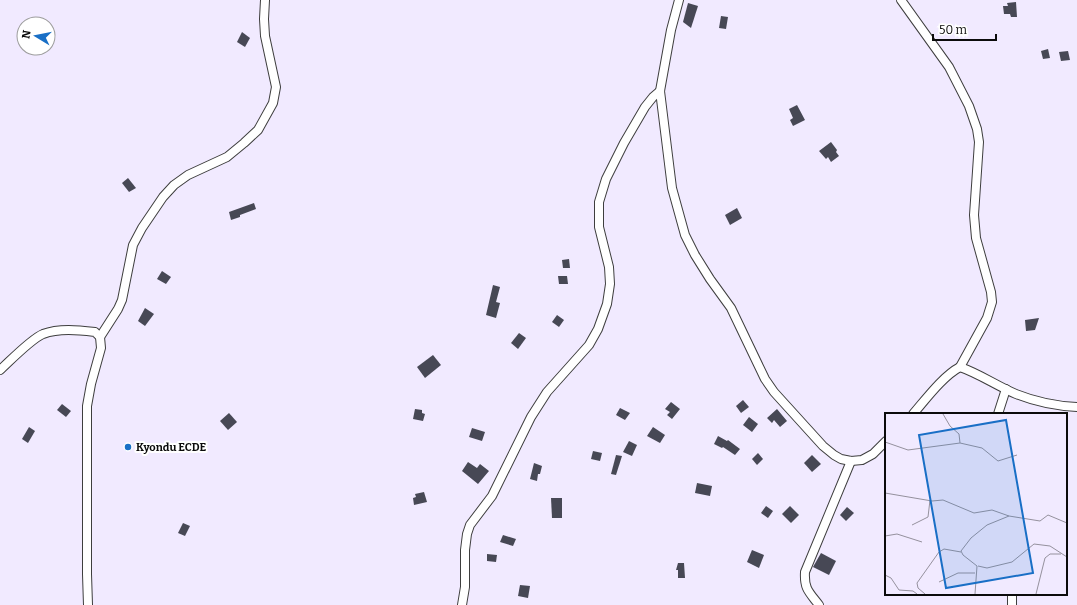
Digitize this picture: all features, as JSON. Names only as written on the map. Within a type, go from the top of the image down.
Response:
[{"type":"street","points":[[88,605],[86,574],[87,406],[91,384],[101,348],[100,337],[122,300],[133,245],[142,228],[163,197],[174,185],[188,175],[227,157],[244,143],[258,130],[273,103],[276,87],[265,36],[265,0]]},
{"type":"street","points":[[679,0],[671,30],[660,91],[672,188],[685,235],[695,255],[730,308],[765,379],[774,392],[823,446],[841,459],[851,461],[862,460],[873,454],[885,442]]},
{"type":"street","points":[[901,0],[949,67],[968,106],[977,129],[979,142],[974,214],[976,238],[991,292],[992,302],[987,318],[960,366],[946,376],[914,413]]},
{"type":"street","points":[[462,605],[465,587],[465,550],[470,525],[492,496],[531,416],[547,392],[589,345],[598,329],[607,304],[610,284],[609,267],[599,227],[599,202],[606,179],[624,143],[645,107],[653,96],[660,91]]},
{"type":"street","points":[[0,370],[42,334],[77,330],[95,332],[100,337]]},
{"type":"street","points":[[960,366],[1016,394],[1047,403],[1077,407]]},
{"type":"street","points":[[998,413],[1006,389]]},
{"type":"street","points":[[819,605],[806,588],[804,581],[805,572],[851,461]]},
{"type":"building","points":[[1016,2],[1017,17],[1011,17],[1010,14],[1004,14],[1003,6],[1008,6],[1007,3]]},
{"type":"building","points":[[688,3],[698,6],[691,28],[683,22]]},
{"type":"building","points":[[721,16],[728,17],[726,29],[719,28]]},
{"type":"building","points":[[242,32],[250,38],[245,47],[237,42]]},
{"type":"building","points":[[1048,49],[1050,58],[1043,59],[1041,51]]},
{"type":"building","points":[[1068,51],[1070,60],[1061,61],[1059,52]]},
{"type":"building","points":[[797,105],[805,120],[793,126],[790,120],[793,118],[789,109]]},
{"type":"building","points":[[831,142],[837,150],[836,152],[839,156],[831,162],[828,157],[826,159],[819,151]]},
{"type":"building","points":[[128,178],[136,188],[129,192],[122,183]]},
{"type":"building","points":[[254,203],[256,209],[231,220],[229,212]]},
{"type":"building","points":[[737,208],[742,218],[730,225],[725,215]]},
{"type":"building","points":[[569,259],[570,268],[563,268],[562,260]]},
{"type":"building","points":[[162,271],[171,277],[166,284],[157,279]]},
{"type":"building","points":[[558,276],[567,276],[568,284],[559,284]]},
{"type":"building","points":[[493,285],[500,287],[496,302],[500,303],[496,318],[486,315]]},
{"type":"building","points":[[145,308],[154,314],[145,326],[138,321]]},
{"type":"building","points":[[557,315],[564,320],[559,327],[552,322]]},
{"type":"building","points":[[1039,318],[1035,330],[1026,331],[1025,320]]},
{"type":"building","points":[[519,333],[526,338],[518,349],[511,343]]},
{"type":"building","points":[[433,355],[441,365],[425,378],[417,367]]},
{"type":"building","points":[[743,400],[749,407],[741,413],[736,406]]},
{"type":"building","points":[[671,402],[680,409],[672,419],[667,415],[670,412],[665,409]]},
{"type":"building","points":[[62,404],[71,411],[66,417],[57,410]]},
{"type":"building","points":[[620,408],[630,413],[625,420],[616,415]]},
{"type":"building","points":[[415,409],[422,410],[422,413],[425,414],[423,421],[413,419]]},
{"type":"building","points":[[777,409],[787,421],[780,427],[774,420],[772,423],[767,418]]},
{"type":"building","points":[[229,413],[237,422],[228,430],[220,421]]},
{"type":"building","points":[[749,417],[758,424],[752,432],[743,425]]},
{"type":"building","points":[[29,427],[35,431],[28,443],[22,439]]},
{"type":"building","points":[[653,427],[665,435],[660,443],[647,436]]},
{"type":"building","points":[[472,428],[485,432],[482,441],[469,437]]},
{"type":"building","points":[[718,436],[727,441],[728,440],[740,449],[735,455],[723,447],[722,448],[714,444]]},
{"type":"building","points":[[629,441],[637,445],[632,456],[623,452]]},
{"type":"building","points":[[593,451],[602,453],[600,461],[591,459]]},
{"type":"building","points":[[758,453],[763,459],[757,465],[752,459]]},
{"type":"building","points":[[616,455],[622,456],[616,475],[611,474]]},
{"type":"building","points":[[812,455],[821,464],[812,472],[804,463]]},
{"type":"building","points":[[468,462],[477,468],[480,464],[489,471],[478,484],[462,471]]},
{"type":"building","points":[[534,463],[542,466],[540,474],[538,474],[537,481],[530,479]]},
{"type":"building","points":[[697,483],[712,486],[710,496],[695,493]]},
{"type":"building","points":[[424,492],[427,502],[414,505],[413,498],[416,497],[415,494]]},
{"type":"building","points":[[551,498],[562,498],[562,518],[552,518]]},
{"type":"building","points":[[766,506],[773,511],[768,518],[761,513]]},
{"type":"building","points":[[790,506],[799,515],[791,523],[782,514]]},
{"type":"building","points":[[847,507],[854,513],[846,521],[840,515]]},
{"type":"building","points":[[183,523],[190,526],[185,536],[178,533]]},
{"type":"building","points":[[503,535],[516,539],[513,546],[500,542]]},
{"type":"building","points":[[752,550],[764,555],[759,568],[747,562]]},
{"type":"building","points":[[821,553],[836,561],[829,575],[813,567]]},
{"type":"building","points":[[487,554],[497,555],[496,562],[487,561]]},
{"type":"building","points":[[678,563],[684,563],[685,578],[678,578],[678,570],[676,570]]},
{"type":"building","points":[[520,585],[530,586],[528,598],[518,596]]},
{"type":"place","name":"Kyondu ECDE","points":[[128,447]]}]
